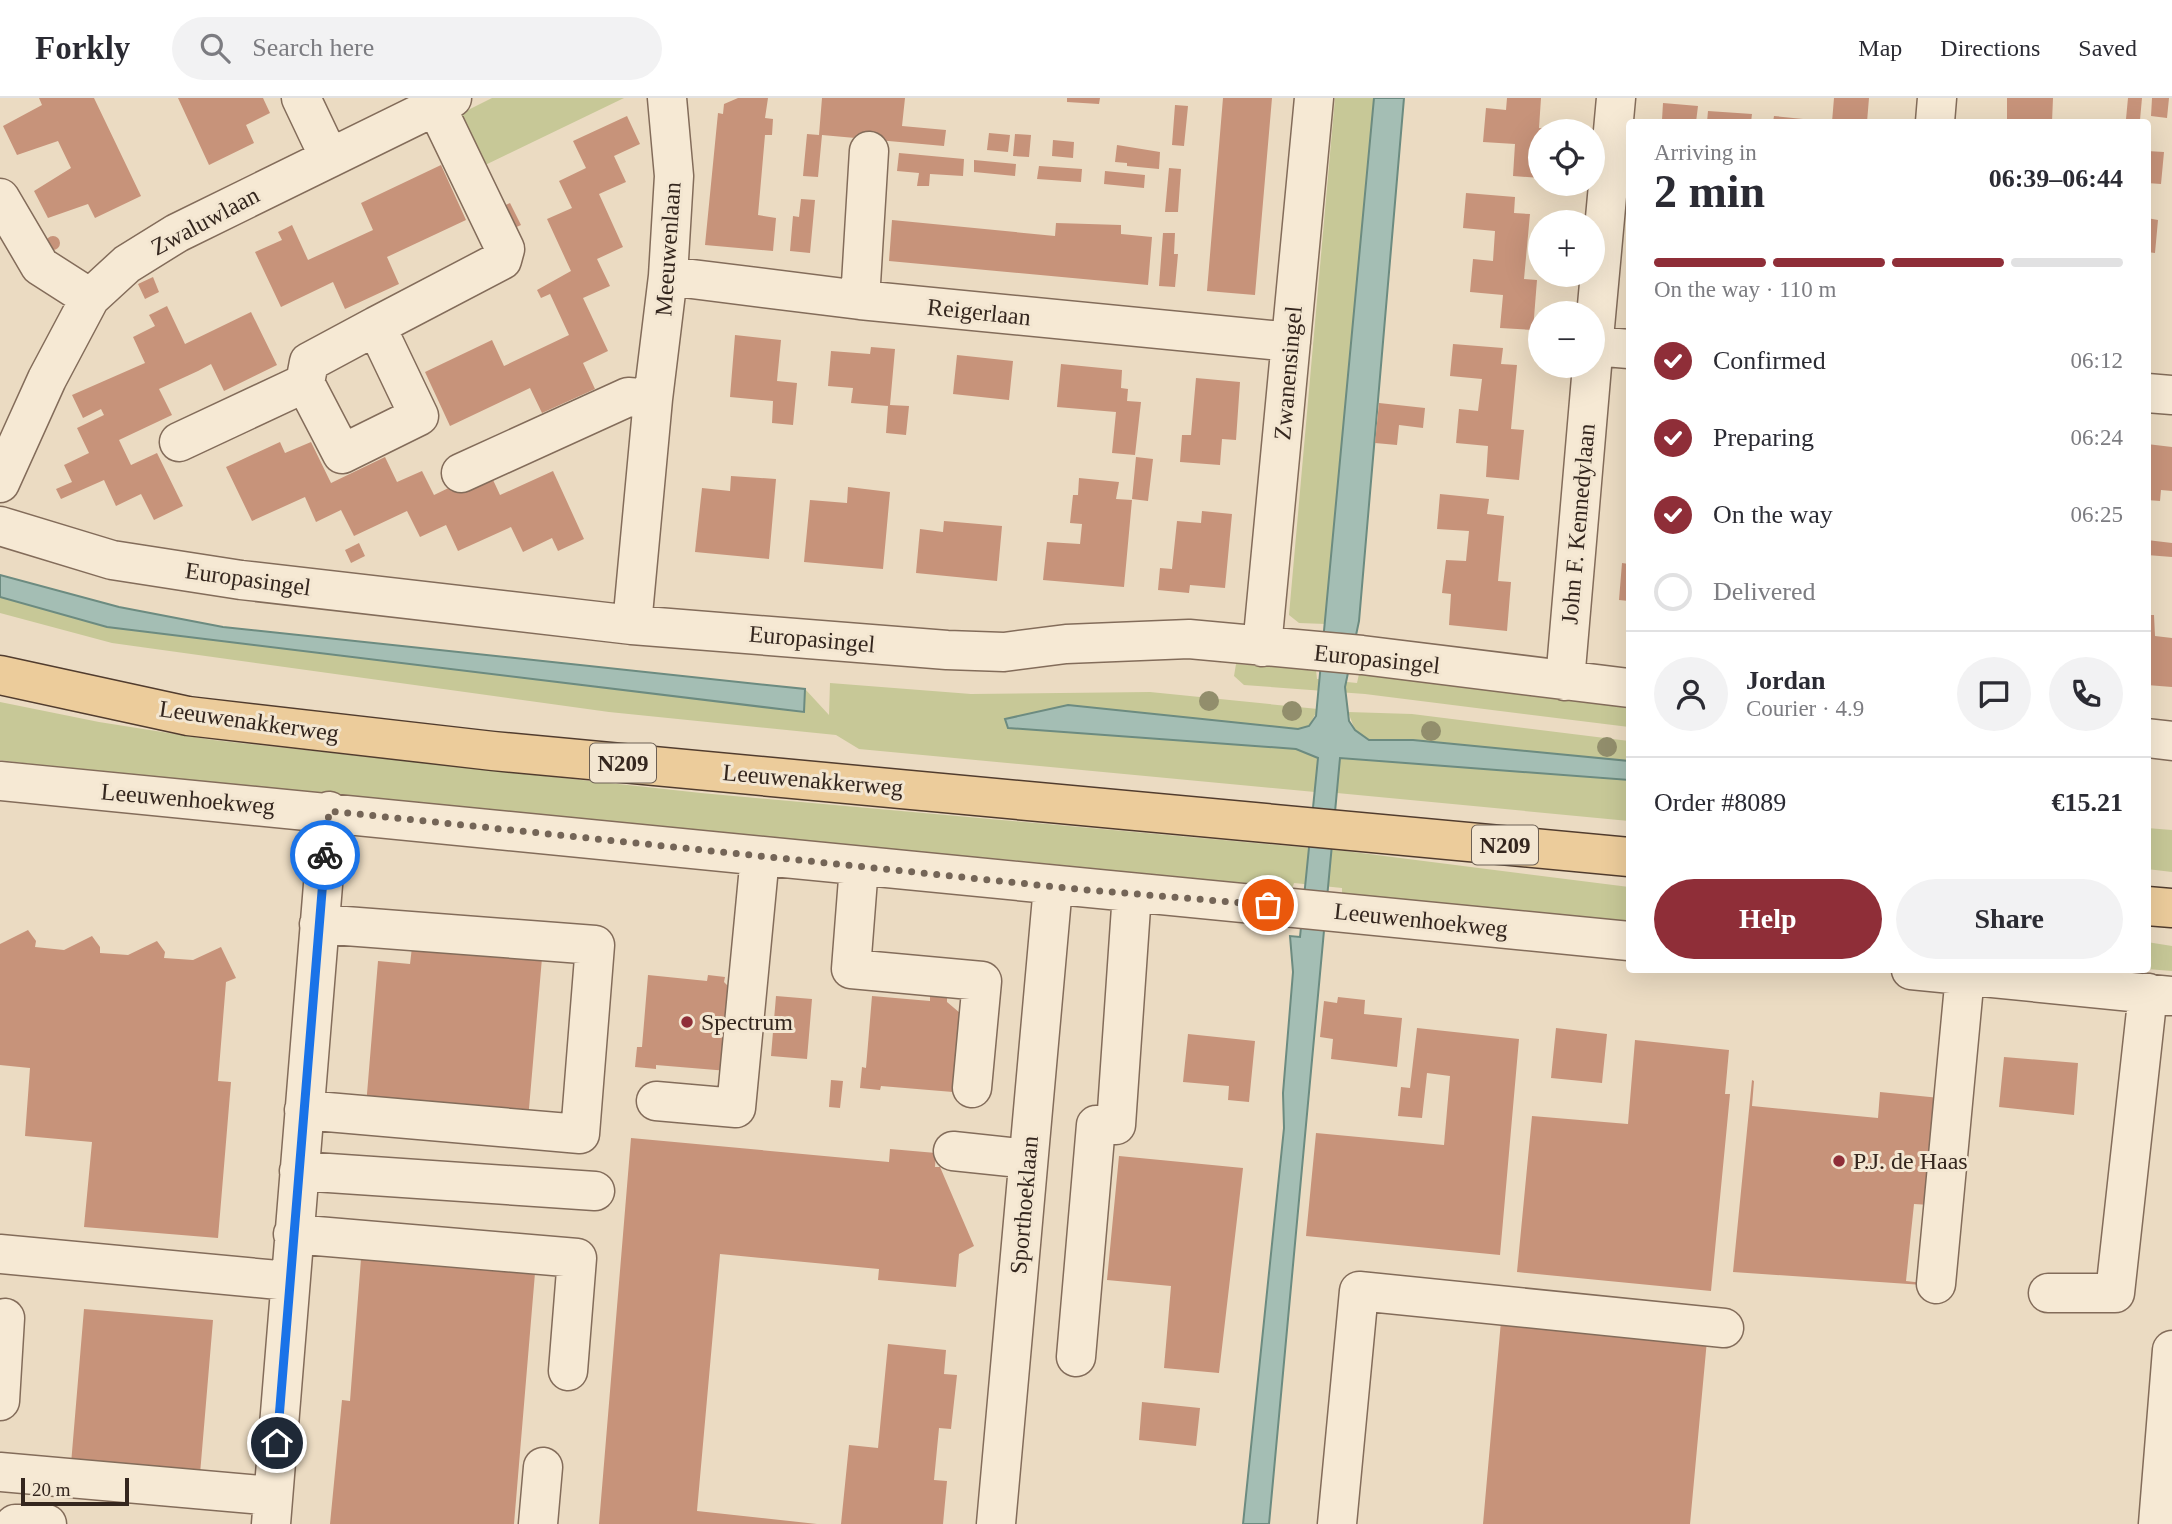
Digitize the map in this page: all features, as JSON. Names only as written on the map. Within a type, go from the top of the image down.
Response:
[{"type":"main road","name":"Leeuwenakkerweg","points":[[0,675],[188,716],[507,752],[1626,857]]},
{"type":"main road","points":[[2151,906],[2172,908]]},
{"type":"street","points":[[301,98],[329,157]]},
{"type":"street","name":"Meeuwenlaan","points":[[632,625],[653,399],[668,276],[674,176],[667,98]]},
{"type":"street","name":"Zwanensingel","points":[[1262,648],[1314,98]]},
{"type":"street","name":"John F. Kennedylaan","points":[[1605,301],[1616,98]]},
{"type":"street","points":[[1935,119],[1937,98]]},
{"type":"street","points":[[376,326],[419,416],[342,454],[305,383],[309,362],[376,326],[502,260],[505,249],[444,102]]},
{"type":"street","name":"Zwaluwlaan","points":[[0,483],[47,379],[90,299],[127,264],[177,233],[444,102]]},
{"type":"street","points":[[860,300],[869,151]]},
{"type":"street","points":[[0,198],[40,266],[90,299]]},
{"type":"street","name":"Reigerlaan","points":[[668,276],[860,300],[1291,342]]},
{"type":"street","name":"John F. Kennedylaan","points":[[1565,681],[1599,378]]},
{"type":"street","points":[[179,442],[305,383]]},
{"type":"street","points":[[2151,393],[2172,395]]},
{"type":"street","points":[[461,473],[628,397],[653,399]]},
{"type":"street","name":"Europasingel","points":[[0,526],[113,560],[228,578],[632,625],[947,650],[1004,652],[1066,644],[1189,639],[1262,648],[1362,655],[1626,688]]},
{"type":"street","points":[[2151,738],[2172,741]]},
{"type":"street","name":"Leeuwenhoekweg","points":[[0,781],[329,811],[1053,886],[1626,941]]},
{"type":"street","points":[[0,1472],[272,1510],[329,811]]},
{"type":"street","points":[[656,1101],[736,1108],[760,856]]},
{"type":"street","points":[[859,866],[851,969],[982,981],[972,1088]]},
{"type":"street","name":"Sporthoeklaan","points":[[996,1524],[1053,886]]},
{"type":"street","points":[[1076,1357],[1096,1125],[1116,1125],[1132,893]]},
{"type":"street","points":[[304,1110],[580,1134],[595,945],[319,924]]},
{"type":"street","points":[[1943,973],[2160,995],[2115,1293],[2048,1293]]},
{"type":"street","points":[[1936,1284],[1965,975]]},
{"type":"street","points":[[953,1152],[1028,1159]]},
{"type":"street","points":[[299,1171],[596,1191]]},
{"type":"street","points":[[293,1234],[577,1258],[568,1371]]},
{"type":"street","points":[[0,1254],[289,1281]]},
{"type":"street","points":[[1337,1524],[1359,1291],[1724,1328]]},
{"type":"street","points":[[0,1401],[5,1318]]},
{"type":"street","points":[[2158,1524],[2172,1350]]},
{"type":"street","points":[[538,1524],[543,1467]]},
{"type":"street","points":[[15,1524],[47,1524]]},
{"type":"green space","points":[[492,98],[624,98],[479,168],[456,116]]},
{"type":"green space","points":[[1335,98],[1374,98],[1326,624],[1299,623],[1289,615]]},
{"type":"green space","points":[[0,597],[107,627],[804,712],[805,689],[829,715],[830,683],[971,694],[1150,692],[1318,709],[1309,726],[1298,729],[1068,705],[1005,719],[1008,728],[1296,749],[1318,758],[1315,792],[859,749],[836,735],[609,712],[112,643],[0,613]]},
{"type":"green space","points":[[1236,664],[1316,670],[1317,679],[1357,683],[1359,674],[1626,700],[1626,727],[1365,694],[1244,685],[1234,676]]},
{"type":"green space","points":[[0,702],[99,722],[213,740],[701,793],[1345,851],[1626,887],[1626,926],[1342,894],[1342,888],[1294,883],[1292,889],[1012,860],[622,830],[0,760]]},
{"type":"green space","points":[[1348,712],[1412,714],[1626,741],[1626,761],[1413,740],[1369,740],[1355,730]]},
{"type":"green space","points":[[1340,758],[1626,780],[1626,821],[1337,793]]},
{"type":"green space","points":[[2151,828],[2172,830],[2172,872],[2151,869]]},
{"type":"green space","points":[[2151,943],[2172,946],[2172,971],[2151,969]]},
{"type":"shaded area","points":[[1374,98],[1404,98],[1359,621],[1345,687],[1349,721],[1355,730],[1369,740],[1413,740],[1626,761],[1626,780],[1340,758],[1269,1524],[1243,1524],[1284,1128],[1283,1093],[1293,972],[1290,936],[1300,937],[1318,758],[1296,749],[1008,728],[1005,719],[1068,705],[1298,729],[1309,726],[1316,716]]},
{"type":"shaded area","points":[[0,575],[119,607],[223,627],[805,689],[804,712],[107,627],[0,597]]},
{"type":"building","points":[[39,98],[94,98],[141,196],[95,218],[88,204],[48,218],[34,191],[71,168],[58,141],[17,155],[3,126],[42,105]]},
{"type":"building","points":[[178,98],[263,98],[270,113],[246,125],[254,143],[209,165]]},
{"type":"building","points":[[738,98],[768,98],[765,118],[773,119],[772,135],[765,135],[758,215],[776,218],[773,251],[705,245],[718,113],[723,114],[724,104]]},
{"type":"building","points":[[822,98],[905,98],[902,126],[946,130],[944,146],[822,135],[818,177],[803,176],[807,134],[819,135]]},
{"type":"building","points":[[1067,98],[1100,98],[1099,104],[1067,102]]},
{"type":"building","points":[[1223,98],[1272,98],[1255,295],[1207,291]]},
{"type":"building","points":[[1507,98],[1541,98],[1540,119],[1528,119],[1528,177],[1513,176],[1515,144],[1483,142],[1486,108],[1506,110]]},
{"type":"building","points":[[1834,98],[1869,98],[1867,119],[1832,119]]},
{"type":"building","points":[[2007,98],[2053,98],[2052,119],[2007,119]]},
{"type":"building","points":[[2128,98],[2142,98],[2140,119],[2126,119]]},
{"type":"building","points":[[2152,98],[2169,98],[2167,118],[2151,116]]},
{"type":"building","points":[[1663,103],[1698,106],[1696,119],[1662,119]]},
{"type":"building","points":[[1175,105],[1188,106],[1184,146],[1172,145]]},
{"type":"building","points":[[1708,111],[1752,114],[1751,119],[1707,119]]},
{"type":"building","points":[[627,116],[640,144],[614,156],[626,182],[599,194],[623,247],[597,259],[610,286],[583,298],[608,351],[583,363],[595,389],[542,413],[530,388],[450,426],[425,372],[492,340],[504,366],[569,335],[550,294],[541,298],[537,290],[571,271],[547,219],[572,208],[559,181],[586,168],[573,141]]},
{"type":"building","points":[[1774,116],[1803,119],[1774,119]]},
{"type":"building","points":[[989,133],[1010,135],[1008,152],[987,150]]},
{"type":"building","points":[[1015,134],[1031,135],[1029,157],[1013,156]]},
{"type":"building","points":[[1053,140],[1074,142],[1073,158],[1052,156]]},
{"type":"building","points":[[1117,145],[1160,152],[1159,169],[1115,162]]},
{"type":"building","points":[[2151,151],[2164,152],[2161,184],[2151,183]]},
{"type":"building","points":[[899,153],[964,159],[963,176],[930,174],[929,186],[917,186],[919,173],[897,171]]},
{"type":"building","points":[[974,160],[1016,164],[1015,176],[974,172]]},
{"type":"building","points":[[441,165],[466,220],[387,257],[399,284],[345,309],[333,282],[281,307],[255,252],[282,240],[278,232],[292,225],[308,260],[373,230],[361,203]]},
{"type":"building","points":[[1039,166],[1082,169],[1081,182],[1037,179]]},
{"type":"building","points":[[1169,168],[1181,169],[1178,212],[1165,212]]},
{"type":"building","points":[[1105,171],[1145,175],[1144,188],[1104,184]]},
{"type":"building","points":[[1466,193],[1515,197],[1514,213],[1528,214],[1524,279],[1528,279],[1528,287],[1536,287],[1535,301],[1528,301],[1528,330],[1500,328],[1503,295],[1470,292],[1473,259],[1493,261],[1495,231],[1463,228]]},
{"type":"building","points":[[801,199],[815,200],[810,253],[790,251],[793,216],[799,217]]},
{"type":"building","points":[[510,203],[521,225],[510,230],[499,208]]},
{"type":"building","points":[[2151,219],[2158,220],[2155,253],[2151,252]]},
{"type":"building","points":[[892,220],[1055,236],[1056,223],[1121,225],[1121,234],[1152,237],[1148,285],[889,261]]},
{"type":"building","points":[[1163,233],[1175,233],[1174,254],[1178,254],[1175,287],[1159,286]]},
{"type":"building","points":[[50,236],[56,236],[60,243],[56,250],[50,250],[46,246],[46,240]]},
{"type":"building","points":[[153,277],[159,292],[145,299],[138,284]]},
{"type":"building","points":[[167,306],[185,344],[251,312],[277,365],[224,391],[211,364],[159,389],[172,415],[119,440],[131,465],[157,453],[183,506],[154,520],[141,494],[116,506],[104,480],[61,499],[56,489],[72,482],[64,465],[89,453],[77,428],[104,415],[101,409],[83,418],[72,395],[145,363],[133,337],[155,326],[149,315]]},
{"type":"building","points":[[735,335],[781,340],[777,381],[797,383],[793,425],[772,423],[773,401],[730,397]]},
{"type":"building","points":[[1453,344],[1503,348],[1501,364],[1517,365],[1511,429],[1524,430],[1519,480],[1486,477],[1488,446],[1456,443],[1459,409],[1478,411],[1482,379],[1450,376]]},
{"type":"building","points":[[871,347],[895,349],[890,405],[909,406],[906,435],[886,433],[888,406],[851,403],[853,388],[828,386],[831,351],[870,354]]},
{"type":"building","points":[[957,355],[1013,361],[1009,400],[953,394]]},
{"type":"building","points":[[1061,364],[1122,370],[1121,388],[1128,389],[1127,401],[1141,402],[1135,455],[1112,453],[1116,412],[1057,407]]},
{"type":"building","points":[[1196,378],[1240,382],[1236,440],[1222,439],[1220,465],[1180,462],[1182,435],[1191,435]]},
{"type":"building","points":[[1379,403],[1425,408],[1423,428],[1399,425],[1397,445],[1375,443]]},
{"type":"building","points":[[280,442],[285,453],[311,442],[331,483],[385,457],[397,482],[422,471],[434,495],[488,469],[500,495],[553,471],[584,539],[558,551],[552,538],[523,552],[511,527],[458,551],[446,525],[420,537],[407,511],[354,536],[341,510],[316,522],[305,497],[252,521],[226,467]]},
{"type":"building","points":[[2151,444],[2172,447],[2172,491],[2161,490],[2160,501],[2151,500]]},
{"type":"building","points":[[1136,457],[1153,459],[1148,501],[1132,499]]},
{"type":"building","points":[[731,476],[776,479],[769,559],[695,552],[702,488],[730,491]]},
{"type":"building","points":[[1079,478],[1119,482],[1116,499],[1132,500],[1124,587],[1043,580],[1047,542],[1080,544],[1082,524],[1070,523],[1073,495],[1078,495]]},
{"type":"building","points":[[848,487],[890,492],[883,569],[804,562],[810,500],[847,503]]},
{"type":"building","points":[[1440,494],[1489,499],[1487,514],[1504,516],[1498,581],[1511,582],[1507,631],[1449,625],[1451,594],[1442,593],[1446,560],[1466,561],[1469,531],[1437,529]]},
{"type":"building","points":[[1202,511],[1232,514],[1225,588],[1190,585],[1189,593],[1158,590],[1160,568],[1172,569],[1177,521],[1201,523]]},
{"type":"building","points":[[944,521],[1002,526],[997,581],[916,573],[920,529],[943,532]]},
{"type":"building","points":[[2151,540],[2172,543],[2172,557],[2151,555]]},
{"type":"building","points":[[359,543],[365,556],[351,563],[345,550]]},
{"type":"building","points":[[1622,563],[1626,564],[1626,601],[1619,600]]},
{"type":"building","points":[[2151,615],[2154,615],[2155,636],[2172,638],[2172,687],[2151,685]]},
{"type":"building","points":[[28,930],[36,941],[35,947],[64,950],[92,936],[100,947],[100,953],[128,955],[157,941],[165,952],[164,958],[193,960],[221,947],[236,978],[226,982],[218,1081],[231,1082],[218,1238],[84,1227],[92,1142],[25,1136],[30,1068],[0,1065],[0,944]]},
{"type":"building","points":[[412,947],[542,958],[528,1120],[366,1106],[378,961],[410,964]]},
{"type":"building","points":[[648,975],[707,981],[708,975],[725,977],[724,982],[735,993],[728,1071],[656,1065],[656,1069],[635,1067],[637,1047],[642,1047]]},
{"type":"building","points":[[930,995],[947,997],[947,1002],[960,1013],[953,1092],[881,1086],[880,1090],[860,1088],[862,1067],[866,1068],[872,996],[930,1001]]},
{"type":"building","points":[[776,996],[812,999],[807,1059],[771,1056]]},
{"type":"building","points":[[1338,997],[1365,1000],[1364,1014],[1402,1018],[1397,1067],[1331,1059],[1333,1039],[1320,1037],[1324,1001],[1337,1003]]},
{"type":"building","points":[[1417,1028],[1519,1039],[1500,1255],[1306,1236],[1316,1133],[1444,1145],[1450,1076],[1427,1073],[1422,1118],[1398,1116],[1401,1087],[1410,1088]]},
{"type":"building","points":[[1556,1028],[1607,1034],[1602,1083],[1551,1078]]},
{"type":"building","points":[[1188,1034],[1255,1041],[1249,1102],[1228,1100],[1229,1086],[1183,1082]]},
{"type":"building","points":[[1635,1040],[1729,1050],[1725,1094],[1730,1094],[1711,1291],[1517,1272],[1532,1116],[1628,1124]]},
{"type":"building","points":[[2004,1057],[2078,1063],[2074,1115],[1999,1107]]},
{"type":"building","points":[[831,1080],[843,1081],[840,1108],[829,1107]]},
{"type":"building","name":"P.J. de Haas","points":[[1752,1080],[1752,1106],[1878,1118],[1880,1092],[1940,1098],[1930,1205],[1914,1204],[1906,1281],[1923,1285],[1733,1272]]},
{"type":"building","points":[[631,1138],[889,1162],[890,1149],[936,1153],[935,1167],[940,1167],[974,1246],[959,1254],[956,1287],[878,1280],[879,1269],[720,1254],[697,1511],[817,1524],[599,1524]]},
{"type":"building","points":[[1119,1156],[1243,1168],[1219,1373],[1164,1368],[1171,1286],[1107,1280]]},
{"type":"building","points":[[362,1246],[536,1261],[514,1524],[330,1524],[342,1400],[350,1401]]},
{"type":"building","points":[[84,1309],[213,1320],[200,1474],[71,1464]]},
{"type":"building","points":[[1501,1321],[1707,1340],[1690,1524],[1483,1524]]},
{"type":"building","points":[[888,1344],[946,1350],[944,1374],[957,1375],[951,1429],[939,1428],[934,1480],[947,1481],[943,1524],[841,1524],[849,1445],[878,1448]]},
{"type":"building","points":[[1142,1402],[1200,1408],[1196,1446],[1139,1440]]},
{"type":"way so far","points":[[325,855],[329,811],[1076,889],[1268,905]]},
{"type":"place","name":"Spectrum","points":[[687,1022]]},
{"type":"place","name":"P.J. de Haas","points":[[1839,1161]]},
{"type":"route","points":[[277,1443],[325,855]]}]
